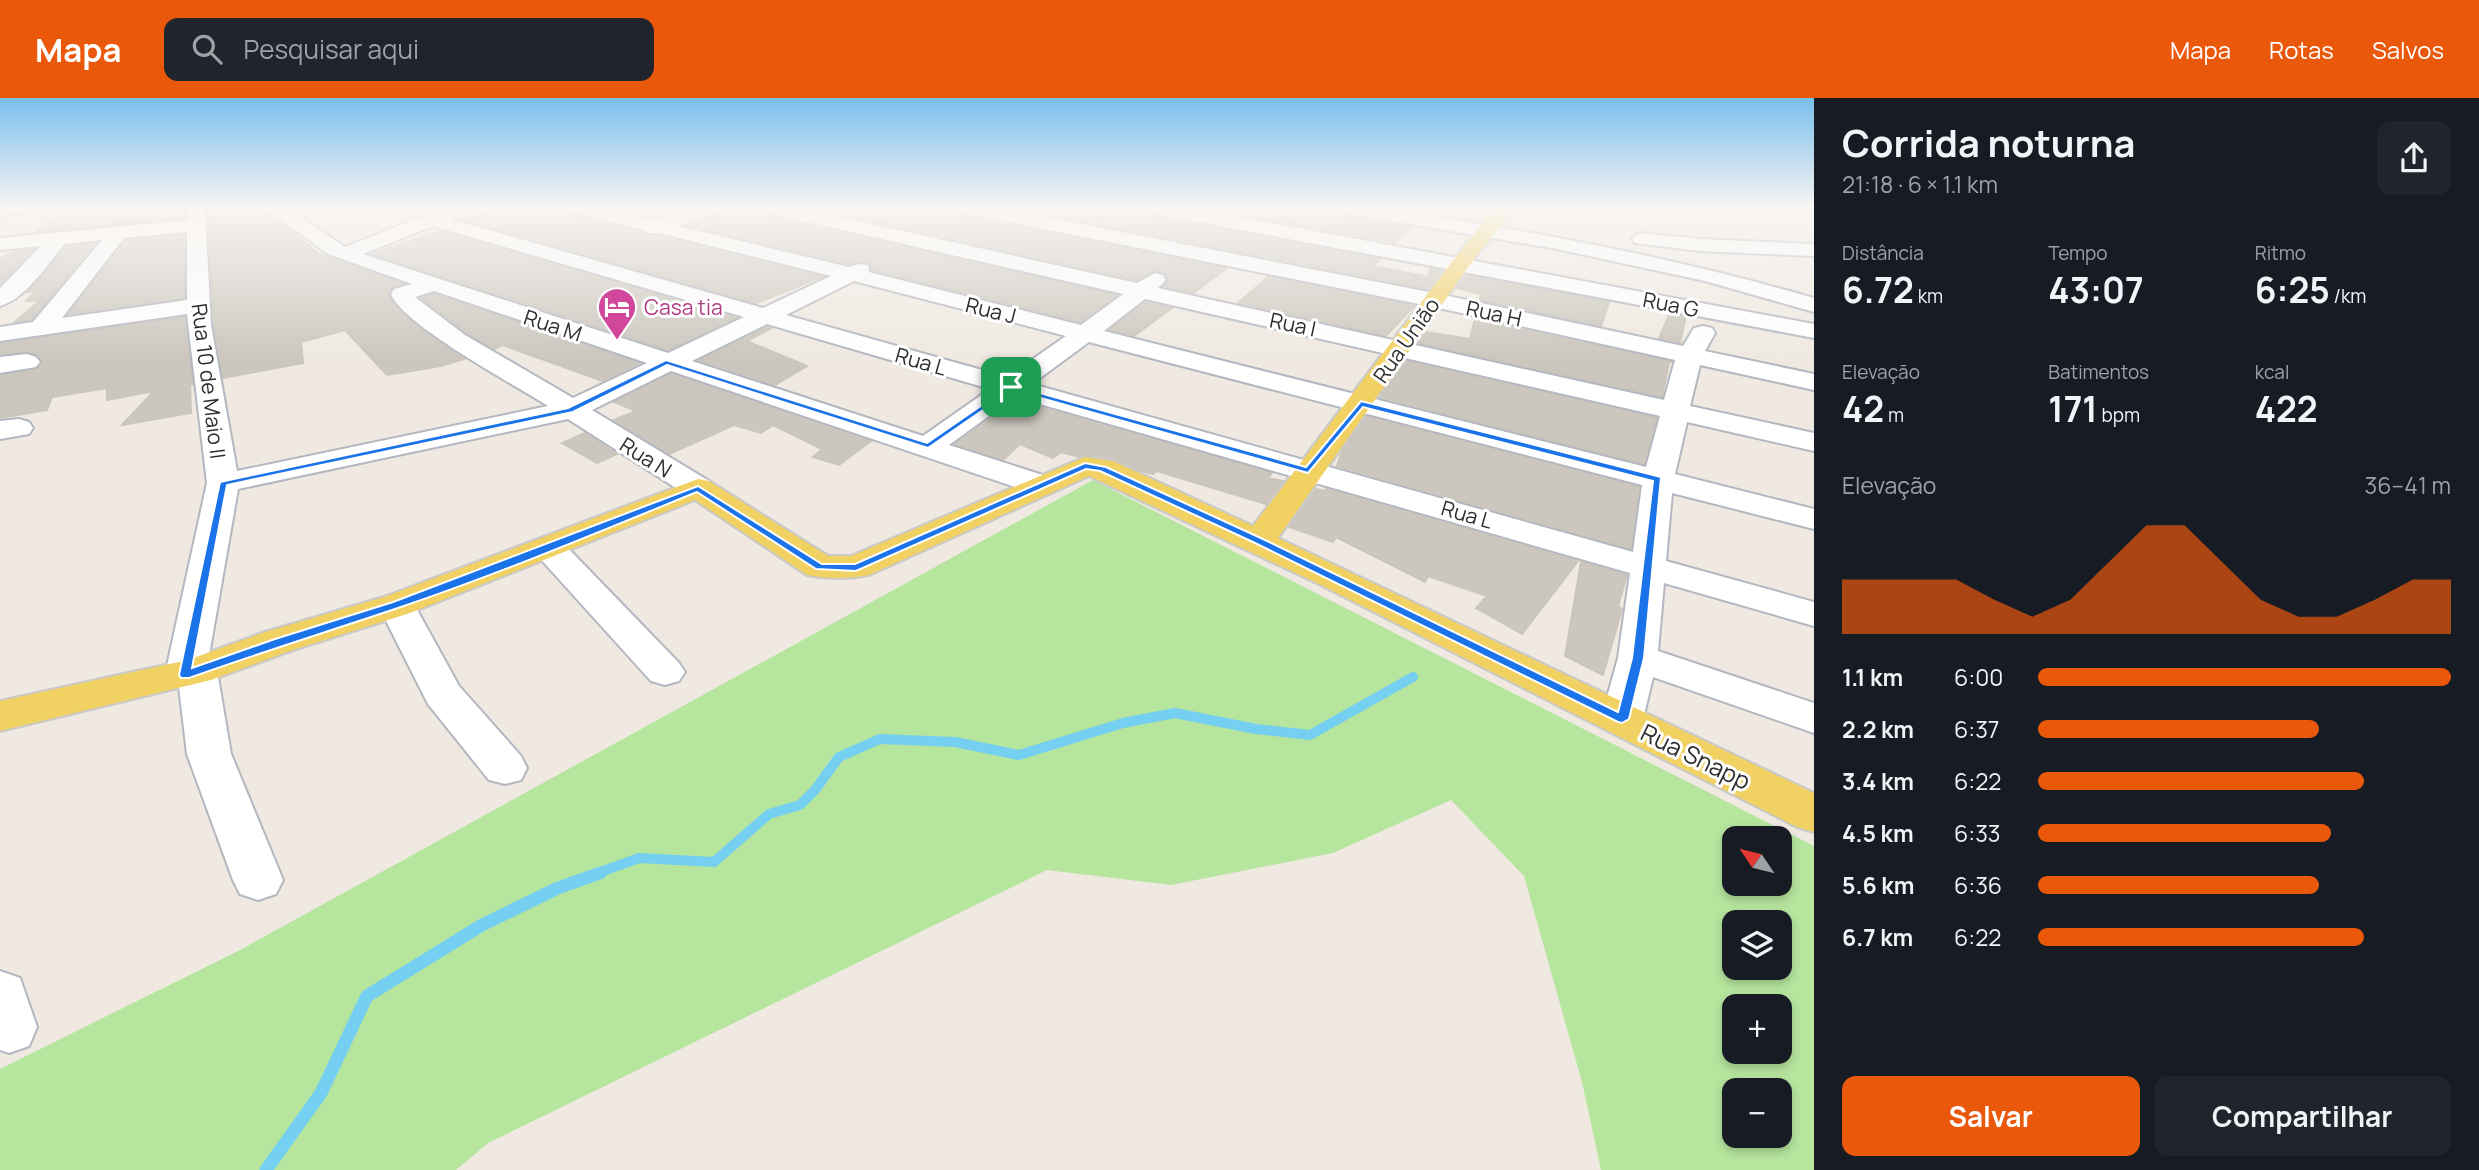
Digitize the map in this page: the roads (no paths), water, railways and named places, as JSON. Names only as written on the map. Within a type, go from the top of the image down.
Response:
[{"type":"main road","name":"Rua União","points":[[1259,541],[1308,470],[1361,404],[1465,258]]},
{"type":"main road","name":"Rua N","points":[[698,488],[820,567],[856,568],[1085,466]]},
{"type":"main road","name":"Rua Snapp","points":[[1085,466],[1102,468],[1259,541],[1814,814]]},
{"type":"main road","points":[[0,716],[191,673],[279,641],[397,605],[698,488]]},
{"type":"street","points":[[0,299],[41,258]]},
{"type":"street","points":[[41,328],[98,258]]},
{"type":"street","name":"Rua 10 de Maio II","points":[[197,258],[198,305],[223,484],[191,673],[209,754],[258,880]]},
{"type":"street","name":"Rua M","points":[[355,258],[1041,485]]},
{"type":"street","name":"Rua L","points":[[563,258],[1814,614]]},
{"type":"street","points":[[570,260],[575,258]]},
{"type":"street","name":"Rua J","points":[[783,258],[1361,404]]},
{"type":"street","points":[[223,484],[570,410],[883,258]]},
{"type":"street","name":"Rua I","points":[[990,258],[1814,442]]},
{"type":"street","points":[[928,446],[1085,334],[1184,258]]},
{"type":"street","name":"Rua H","points":[[1217,258],[1434,300],[1814,382]]},
{"type":"street","name":"Rua G","points":[[1433,258],[1814,331]]},
{"type":"street","points":[[1628,258],[1720,278],[1814,306]]},
{"type":"street","points":[[1720,278],[1747,272],[1771,272]]},
{"type":"street","name":"Rua N","points":[[431,285],[402,294],[405,302],[456,340],[493,360],[698,488]]},
{"type":"street","points":[[0,334],[198,305]]},
{"type":"street","points":[[1622,719],[1638,658],[1658,479],[1689,356],[1716,313]]},
{"type":"street","points":[[0,365],[27,362]]},
{"type":"street","points":[[1361,404],[1814,519]]},
{"type":"street","points":[[549,548],[665,672]]},
{"type":"street","points":[[397,605],[443,694],[505,768]]},
{"type":"street","points":[[1638,658],[1814,718]]},
{"type":"waterway","points":[[595,874],[639,858],[714,862],[769,814],[800,805],[815,790],[839,757],[880,739],[955,742],[1019,755],[1123,723],[1175,713],[1256,729],[1310,735],[1413,677]]},
{"type":"waterway","points":[[266,1170],[321,1093],[367,996],[482,925],[558,888],[600,873]]},
{"type":"place","name":"Casa tia","points":[[617,341]]}]
